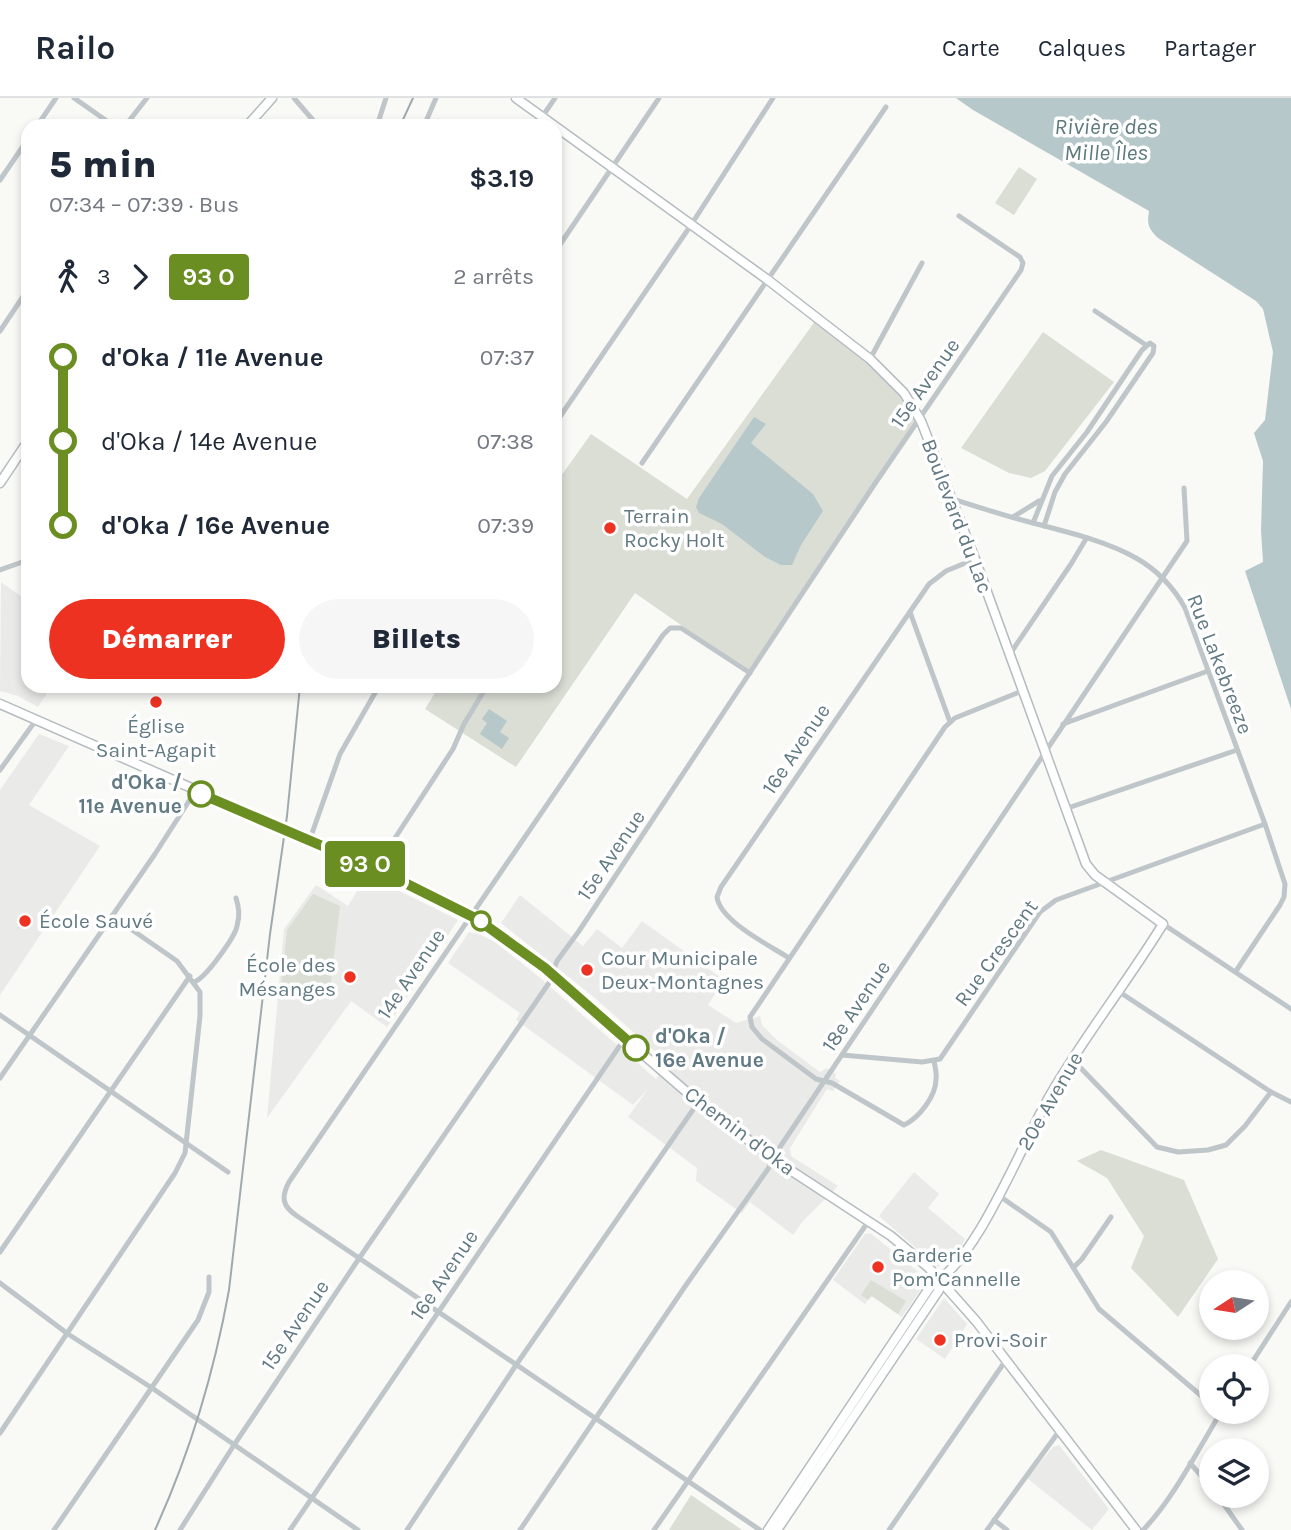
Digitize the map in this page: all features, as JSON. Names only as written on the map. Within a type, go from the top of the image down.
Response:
[{"type":"street","points":[[42,119],[56,98]]},
{"type":"street","points":[[74,98],[104,119]]},
{"type":"street","points":[[130,119],[147,98]]},
{"type":"street","points":[[253,119],[272,98]]},
{"type":"street","points":[[294,98],[312,119]]},
{"type":"street","points":[[379,119],[386,98]]},
{"type":"street","points":[[427,119],[436,98]]},
{"type":"street","name":"Boulevard du Lac","points":[[516,98],[546,119]]},
{"type":"street","points":[[540,119],[555,98]]},
{"type":"street","points":[[562,241],[659,98]]},
{"type":"street","points":[[562,414],[691,225],[773,98]]},
{"type":"street","points":[[642,463],[886,107]]},
{"type":"street","name":"Boulevard du Lac","points":[[562,131],[768,280],[870,359],[904,393],[919,419],[975,559],[1086,864],[1105,882],[1163,924],[1291,1009]]},
{"type":"street","points":[[0,180],[21,149]]},
{"type":"street","name":"15e Avenue","points":[[180,1530],[234,1444],[360,1257],[549,983],[557,961],[1021,271],[1023,264],[1020,257],[959,216]]},
{"type":"street","points":[[870,359],[922,263]]},
{"type":"street","points":[[0,331],[21,300]]},
{"type":"street","points":[[1095,311],[1146,345]]},
{"type":"street","points":[[1033,523],[1052,476],[1150,343],[1154,346],[1153,353],[1107,422],[1065,474],[1055,492],[1044,526]]},
{"type":"street","points":[[0,483],[21,452]]},
{"type":"street","name":"18e Avenue","points":[[520,1530],[774,1158],[1186,541],[1184,488]]},
{"type":"street","name":"Rue Lakebreeze","points":[[950,498],[1086,539],[1137,559],[1177,593],[1185,608],[1285,884],[1284,897],[1236,971]]},
{"type":"street","points":[[1013,517],[1042,499]]},
{"type":"street","points":[[1010,654],[1086,539]]},
{"type":"street","name":"16e Avenue","points":[[789,958],[733,921],[720,910],[716,897],[936,577],[975,559]]},
{"type":"street","points":[[0,570],[21,562]]},
{"type":"street","points":[[910,612],[950,722]]},
{"type":"street","name":"14e Avenue","points":[[360,1257],[291,1212],[285,1204],[284,1194],[289,1182],[668,629],[675,626],[683,629],[750,673]]},
{"type":"street","points":[[1063,724],[1208,671]]},
{"type":"street","points":[[842,1055],[934,1061],[937,1077],[934,1090],[917,1117],[904,1125],[832,1083],[816,1079],[762,1039],[750,1022],[752,1011],[950,722],[1022,691]]},
{"type":"street","points":[[310,839],[340,754],[375,693]]},
{"type":"street","points":[[377,869],[453,749],[483,693]]},
{"type":"street","name":"Chemin d'Oka","points":[[0,704],[377,869],[470,915],[513,943],[704,1107],[774,1158],[891,1236],[940,1280],[1006,1360],[1136,1530]]},
{"type":"street","points":[[0,770],[36,720]]},
{"type":"street","points":[[1065,809],[1237,750]]},
{"type":"street","points":[[0,1078],[113,916],[196,790]]},
{"type":"street","name":"Rue Crescent","points":[[934,1061],[940,1059],[948,1048],[1040,912],[1056,900],[1265,824]]},
{"type":"street","points":[[194,982],[204,977],[237,929],[240,909],[236,898]]},
{"type":"street","points":[[0,1433],[183,1159],[200,1016],[200,992],[177,961],[113,916]]},
{"type":"street","name":"20e Avenue","points":[[768,1530],[932,1284],[940,1280],[970,1245],[1044,1106],[1163,924]]},
{"type":"street","points":[[0,1252],[190,975]]},
{"type":"street","points":[[1118,991],[1271,1092],[1291,1102]]},
{"type":"street","points":[[0,1016],[228,1172]]},
{"type":"street","name":"16e Avenue","points":[[290,1530],[625,1038]]},
{"type":"street","points":[[1073,1060],[1157,1147],[1178,1152],[1208,1150],[1226,1144],[1245,1126],[1271,1092]]},
{"type":"street","points":[[407,1530],[516,1365],[699,1101]]},
{"type":"street","points":[[998,1195],[1051,1232],[1099,1309],[1199,1395]]},
{"type":"street","points":[[1074,1267],[1111,1217]]},
{"type":"street","points":[[654,1530],[868,1222]]},
{"type":"street","points":[[360,1257],[760,1530]]},
{"type":"street","points":[[54,1530],[198,1320],[209,1292],[209,1277]]},
{"type":"street","name":"20e Avenue","points":[[777,1530],[939,1290],[940,1280]]},
{"type":"street","points":[[0,1283],[68,1334],[152,1388],[358,1530]]},
{"type":"street","points":[[1257,1354],[1291,1302]]},
{"type":"street","points":[[889,1530],[1006,1360]]},
{"type":"street","points":[[1143,1530],[1190,1464],[1214,1424]]},
{"type":"street","points":[[987,1530],[1060,1430]]},
{"type":"street","points":[[1190,1464],[1199,1474]]},
{"type":"street","points":[[1226,1508],[1242,1530]]},
{"type":"street","points":[[994,1520],[1007,1530]]},
{"type":"shaded area","points":[[1019,167],[1037,179],[1014,215],[995,203]]},
{"type":"shaded area","points":[[818,317],[887,373],[920,416],[750,673],[635,593],[516,767],[425,709],[435,693],[562,693],[562,475],[591,434],[687,499]]},
{"type":"shaded area","points":[[1043,332],[1114,382],[1045,471],[1031,478],[1009,473],[961,448]]},
{"type":"shaded area","points":[[1,582],[21,596],[21,693],[47,693],[38,707],[18,696],[0,691]]},
{"type":"shaded area","name":"École Sauvé","points":[[39,734],[69,746],[29,805],[100,846],[0,995],[0,790]]},
{"type":"shaded area","name":"École des Mésanges","points":[[367,875],[458,920],[387,1027],[351,1001],[267,1118],[284,929],[316,885],[348,906]]},
{"type":"shaded area","points":[[313,894],[340,906],[330,990],[280,998],[287,930]]},
{"type":"shaded area","points":[[520,895],[583,946],[597,929],[622,948],[642,921],[724,980],[708,1005],[736,1023],[760,1016],[762,1025],[778,1041],[820,1072],[827,1068],[836,1074],[835,1078],[840,1081],[833,1091],[827,1089],[790,1148],[791,1156],[838,1186],[803,1221],[793,1235],[750,1202],[742,1213],[696,1181],[697,1168],[628,1117],[648,1089],[633,1105],[516,1020],[520,1013],[448,963],[469,932],[495,942],[656,1079],[667,1062],[595,998],[501,923]]},
{"type":"shaded area","points":[[1101,1150],[1184,1180],[1218,1259],[1210,1270],[1199,1270],[1199,1287],[1178,1317],[1131,1268],[1144,1236],[1107,1178],[1077,1161]]},
{"type":"shaded area","points":[[914,1172],[939,1194],[928,1208],[965,1239],[960,1249],[938,1267],[879,1216]]},
{"type":"shaded area","name":"Garderie Pom'Cannelle","points":[[870,1233],[926,1278],[902,1317],[871,1296],[865,1304],[833,1280],[865,1234]]},
{"type":"shaded area","points":[[871,1280],[906,1301],[898,1314],[872,1296],[868,1300],[861,1295]]},
{"type":"shaded area","points":[[944,1298],[967,1324],[945,1359],[916,1339]]},
{"type":"shaded area","points":[[1059,1445],[1109,1509],[1092,1530],[1027,1478],[1053,1447]]},
{"type":"shaded area","points":[[691,1495],[742,1530],[669,1530]]},
{"type":"water","name":"Rivière des Mille Îles","points":[[956,98],[1291,98],[1291,709],[1245,571],[1263,562],[1263,461],[1254,433],[1265,420],[1273,352],[1263,309],[1256,301],[1158,238],[1149,226],[1149,211]]},
{"type":"water","points":[[754,417],[766,424],[751,443],[813,494],[823,511],[801,545],[792,565],[781,565],[765,557],[722,524],[699,513],[696,507],[699,498]]},
{"type":"water","points":[[489,709],[507,721],[500,732],[509,738],[502,749],[480,734],[487,723],[482,719]]},
{"type":"tram line","points":[[403,119],[413,98]]},
{"type":"tram line","points":[[155,1530],[200,1412],[229,1290],[270,934],[287,816],[299,693]]},
{"type":"bus line","points":[[201,794],[383,872],[477,919],[545,968],[636,1048]]},
{"type":"place","name":"Terrain Rocky Holt","points":[[610,528]]},
{"type":"place","name":"Église Saint-Agapit","points":[[156,702]]},
{"type":"place","name":"d'Oka / 11e Avenue","points":[[201,794]]},
{"type":"place","name":"École Sauvé","points":[[25,921]]},
{"type":"place","name":"Cour Municipale Deux-Montagnes","points":[[587,970]]},
{"type":"place","name":"École des Mésanges","points":[[350,977]]},
{"type":"place","name":"d'Oka / 16e Avenue","points":[[636,1048]]},
{"type":"place","name":"Garderie Pom'Cannelle","points":[[878,1267]]},
{"type":"place","name":"Provi-Soir","points":[[940,1340]]}]
